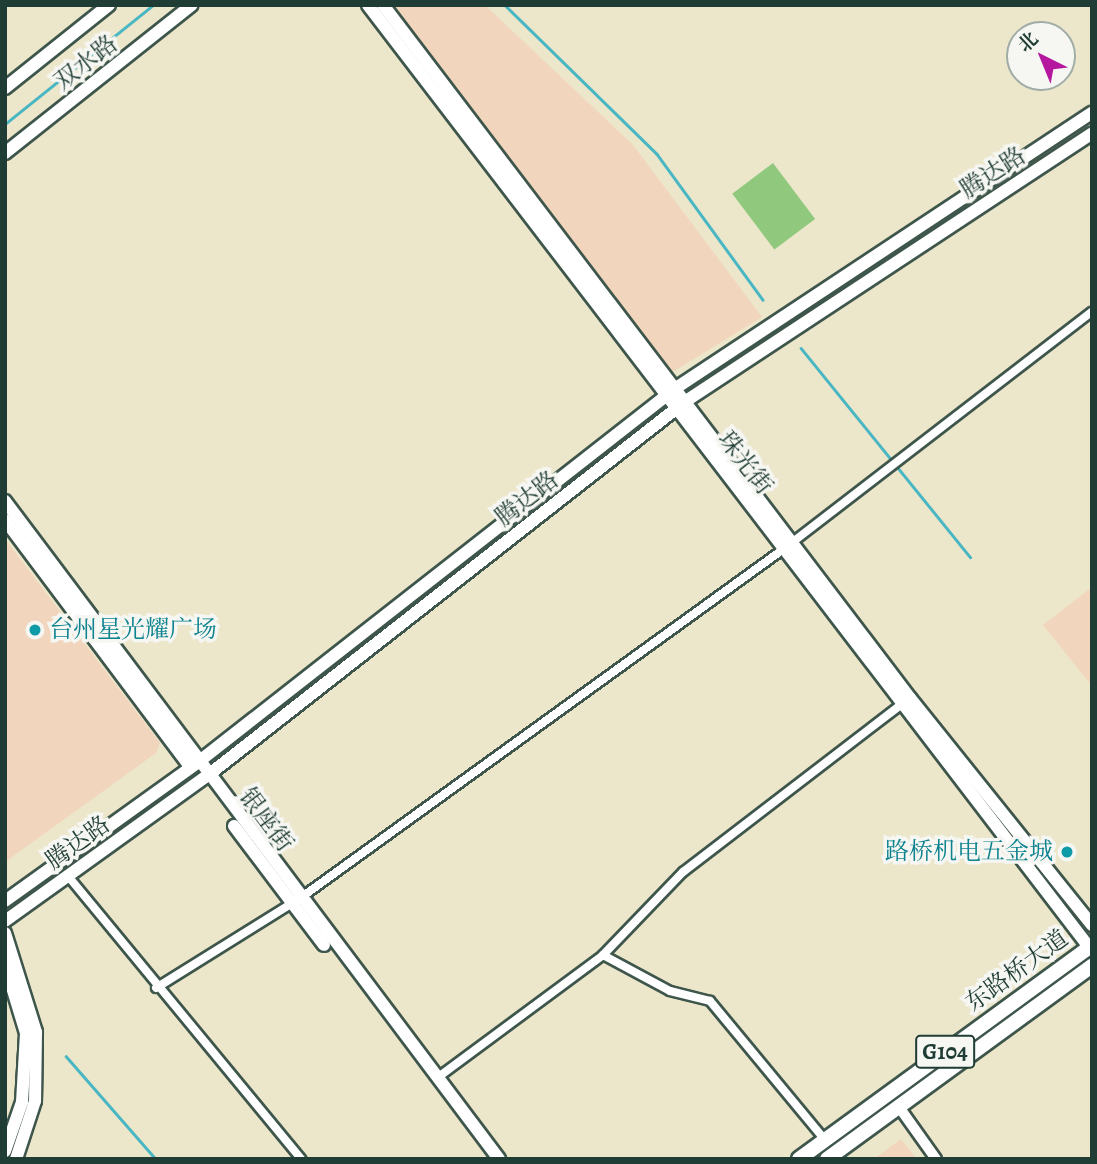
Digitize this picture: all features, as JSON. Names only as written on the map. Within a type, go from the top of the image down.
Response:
[{"type":"main road","name":"双水路","points":[[5,88],[109,5]]},
{"type":"main road","name":"双水路","points":[[5,153],[192,5]]},
{"type":"main road","name":"珠光街","points":[[368,5],[910,698],[1092,925]]},
{"type":"main road","name":"珠光街","points":[[383,5],[671,392]]},
{"type":"main road","name":"腾达路","points":[[5,901],[194,765],[671,392],[1092,113]]},
{"type":"main road","name":"腾达路","points":[[5,921],[204,778],[681,405],[1092,133]]},
{"type":"main road","name":"银座街","points":[[5,501],[295,902]]},
{"type":"main road","points":[[5,520],[194,765]]},
{"type":"main road","name":"珠光街","points":[[790,544],[902,704],[1090,946]]},
{"type":"main road","points":[[295,902],[499,1159]]},
{"type":"main road","points":[[295,902],[489,1159]]},
{"type":"main road","points":[[5,933],[36,1032],[34,1101],[16,1159]]},
{"type":"main road","name":"东路桥大道","points":[[799,1159],[1090,946]]},
{"type":"main road","points":[[5,964],[26,1033],[22,1102],[5,1151]]},
{"type":"main road","name":"东路桥大道","points":[[827,1159],[1092,966]]},
{"type":"street","points":[[156,988],[295,902],[790,544],[1092,313]]},
{"type":"street","points":[[437,1078],[603,955],[683,872],[902,704]]},
{"type":"street","points":[[68,876],[156,988],[300,1159]]},
{"type":"street","points":[[603,955],[670,990],[710,1000],[825,1140]]},
{"type":"street","points":[[899,1107],[936,1159]]},
{"type":"shaded area","points":[[389,5],[485,5],[633,145],[762,317],[666,376]]},
{"type":"shaded area","name":"台州星光耀广场","points":[[5,539],[160,743],[156,753],[5,862]]},
{"type":"shaded area","points":[[1092,587],[1092,686],[1043,625]]},
{"type":"shaded area","points":[[901,1139],[917,1159],[874,1159]]},
{"type":"green space","points":[[773,163],[815,219],[774,250],[732,194]]},
{"type":"waterway","points":[[5,124],[153,5]]},
{"type":"waterway","points":[[505,5],[657,154],[763,300]]},
{"type":"waterway","points":[[801,348],[970,557]]},
{"type":"waterway","points":[[66,1056],[156,1159]]},
{"type":"place","name":"台州星光耀广场","points":[[35,630]]},
{"type":"place","name":"路桥机电五金城","points":[[1067,852]]}]
